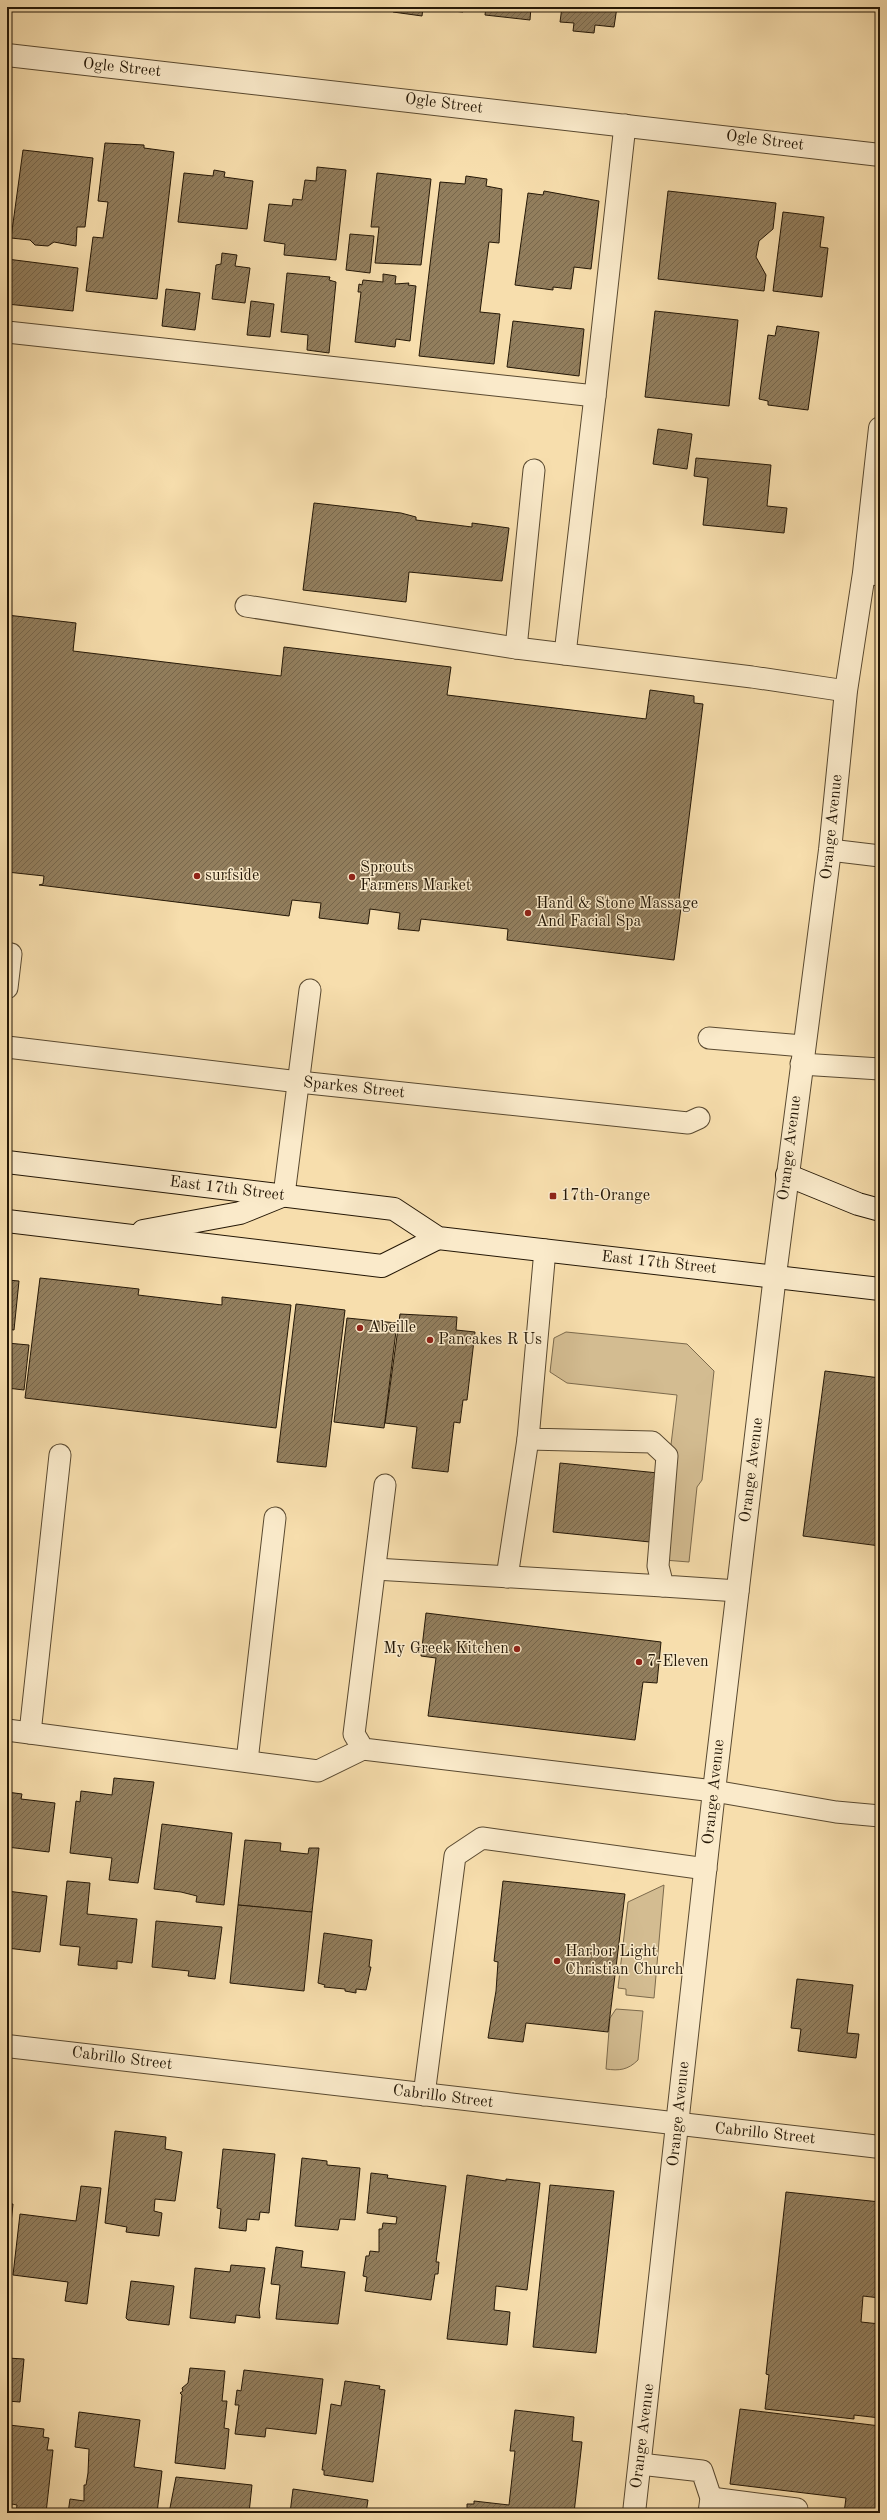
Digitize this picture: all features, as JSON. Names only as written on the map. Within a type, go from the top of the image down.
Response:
[{"type":"street","name":"Ogle Street","points":[[7,55],[880,154]]},
{"type":"street","name":"Orange Avenue","points":[[634,2513],[714,1791],[774,1275],[830,850],[846,691],[872,574],[880,428]]},
{"type":"street","name":"East 17th Street","points":[[7,1162],[394,1209],[438,1238],[774,1275],[880,1289]]},
{"type":"street","points":[[787,1175],[858,1204],[880,1210]]},
{"type":"street","points":[[122,1235],[240,1213],[284,1196]]},
{"type":"street","points":[[7,1221],[382,1266],[438,1238]]},
{"type":"street","name":"Cabrillo Street","points":[[7,2046],[880,2147]]},
{"type":"lane","points":[[564,654],[595,396],[625,125]]},
{"type":"lane","points":[[7,332],[595,396]]},
{"type":"lane","points":[[516,648],[534,470]]},
{"type":"lane","points":[[246,606],[516,648],[752,676],[846,691]]},
{"type":"lane","points":[[830,850],[880,856]]},
{"type":"lane","points":[[7,988],[10,954]]},
{"type":"lane","points":[[284,1196],[310,990]]},
{"type":"lane","points":[[709,1038],[880,1069]]},
{"type":"lane","name":"Sparkes Street","points":[[7,1047],[299,1082],[688,1123],[699,1118]]},
{"type":"lane","points":[[507,1577],[528,1439],[544,1250]]},
{"type":"lane","points":[[528,1439],[652,1442],[667,1456],[658,1566],[662,1586]]},
{"type":"lane","points":[[30,1733],[60,1455]]},
{"type":"lane","points":[[363,1749],[354,1734],[385,1485]]},
{"type":"lane","points":[[247,1761],[275,1518]]},
{"type":"lane","points":[[375,1569],[738,1591]]},
{"type":"lane","points":[[7,1730],[318,1770],[363,1749],[714,1791],[836,1812],[880,1816]]},
{"type":"lane","points":[[424,2094],[455,1856],[482,1838],[706,1868]]},
{"type":"lane","points":[[640,2464],[702,2471],[710,2505],[797,2509],[796,2513]]},
{"type":"shaded area","points":[[566,1332],[687,1344],[714,1371],[702,1480],[697,1487],[689,1562],[664,1560],[658,1552],[677,1395],[567,1383],[550,1372],[554,1338]]},
{"type":"shaded area","points":[[664,1885],[654,1998],[626,1995],[626,1989],[618,1988],[628,1902]]},
{"type":"shaded area","points":[[616,2009],[643,2011],[638,2060],[627,2068],[615,2070],[606,2069],[610,2018]]},
{"type":"building","points":[[355,7],[382,7],[382,10]]},
{"type":"building","points":[[393,7],[463,7],[463,12],[423,8],[422,16],[393,12]]},
{"type":"building","points":[[486,7],[531,7],[530,20],[485,15]]},
{"type":"building","points":[[562,7],[617,7],[614,27],[595,25],[594,33],[573,31],[574,23],[560,22]]},
{"type":"building","points":[[105,143],[144,145],[144,148],[174,152],[157,299],[86,291],[93,237],[103,238],[108,202],[98,201]]},
{"type":"building","points":[[23,150],[93,158],[85,227],[77,227],[76,246],[54,242],[48,246],[35,245],[30,240],[11,238]]},
{"type":"building","points":[[317,167],[346,170],[336,260],[284,255],[285,244],[264,241],[269,204],[292,206],[293,199],[302,200],[305,180],[316,181]]},
{"type":"building","points":[[214,170],[225,172],[224,177],[253,181],[247,229],[178,222],[184,173],[213,176]]},
{"type":"building","points":[[377,173],[431,179],[421,265],[375,263],[379,227],[371,227]]},
{"type":"building","points":[[466,176],[487,179],[486,186],[502,189],[499,243],[489,242],[480,312],[500,314],[494,364],[419,356],[440,182],[465,184]]},
{"type":"building","points":[[544,191],[599,201],[591,269],[574,267],[571,289],[553,287],[553,290],[515,285],[528,193],[543,195]]},
{"type":"building","points":[[668,191],[776,203],[773,229],[759,241],[756,257],[766,275],[764,291],[658,279]]},
{"type":"building","points":[[783,212],[824,217],[820,247],[828,248],[822,297],[773,291]]},
{"type":"building","points":[[350,234],[374,236],[370,273],[346,270]]},
{"type":"building","points":[[222,253],[237,255],[235,266],[250,268],[245,303],[212,299],[216,265],[221,264]]},
{"type":"building","points":[[7,259],[78,268],[73,311],[7,304]]},
{"type":"building","points":[[287,273],[330,277],[329,280],[336,282],[329,353],[307,350],[308,335],[281,332]]},
{"type":"building","points":[[383,274],[396,276],[395,284],[409,283],[408,285],[416,286],[410,341],[396,339],[395,347],[355,342],[361,292],[358,292],[359,284],[362,285],[363,280],[383,282]]},
{"type":"building","points":[[166,289],[200,293],[195,330],[162,326]]},
{"type":"building","points":[[251,301],[274,304],[270,337],[247,335]]},
{"type":"building","points":[[655,311],[738,320],[729,406],[645,397]]},
{"type":"building","points":[[513,321],[584,329],[579,376],[507,367]]},
{"type":"building","points":[[777,326],[819,332],[808,410],[768,405],[768,401],[759,399],[768,335],[775,336]]},
{"type":"building","points":[[658,429],[692,434],[687,469],[653,464]]},
{"type":"building","points":[[696,458],[771,465],[767,506],[787,508],[784,533],[703,525],[708,478],[694,476]]},
{"type":"building","points":[[314,503],[401,513],[416,517],[416,520],[472,527],[472,523],[509,528],[502,581],[409,572],[406,602],[303,590]]},
{"type":"building","points":[[7,615],[76,623],[73,651],[281,676],[284,647],[451,667],[447,695],[646,719],[650,690],[694,696],[694,703],[703,704],[678,907],[681,908],[674,960],[507,940],[508,929],[421,919],[419,931],[398,929],[400,913],[370,909],[368,924],[319,918],[321,903],[292,900],[289,916],[39,885],[43,884],[44,876],[7,872]]},
{"type":"building","points":[[40,1278],[139,1289],[138,1295],[222,1305],[222,1297],[291,1305],[276,1428],[25,1398]]},
{"type":"building","points":[[7,1280],[19,1281],[14,1330],[7,1329]]},
{"type":"building","points":[[296,1304],[345,1310],[326,1467],[277,1462]]},
{"type":"building","points":[[400,1314],[457,1317],[456,1330],[475,1332],[467,1400],[463,1400],[460,1423],[454,1422],[448,1472],[412,1468],[417,1427],[385,1423]]},
{"type":"building","points":[[347,1318],[397,1323],[384,1428],[334,1422]]},
{"type":"building","points":[[7,1343],[29,1345],[24,1390],[7,1388]]},
{"type":"building","points":[[825,1371],[880,1378],[880,1546],[803,1536]]},
{"type":"building","points":[[560,1463],[658,1473],[650,1542],[553,1532]]},
{"type":"building","points":[[426,1613],[661,1642],[657,1683],[643,1682],[635,1740],[428,1716],[436,1658],[421,1656]]},
{"type":"building","points":[[114,1778],[154,1782],[138,1883],[109,1880],[112,1858],[70,1853],[76,1801],[80,1802],[81,1791],[112,1795]]},
{"type":"building","points":[[7,1792],[22,1794],[21,1799],[55,1803],[49,1852],[7,1847]]},
{"type":"building","points":[[162,1824],[232,1833],[224,1905],[196,1902],[197,1896],[181,1892],[154,1889]]},
{"type":"building","points":[[245,1840],[281,1843],[280,1851],[308,1854],[309,1848],[319,1848],[312,1912],[238,1905]]},
{"type":"building","points":[[67,1881],[90,1883],[87,1914],[137,1919],[132,1963],[117,1961],[117,1969],[78,1965],[80,1947],[60,1945]]},
{"type":"building","name":"Harbor Light Christian Church","points":[[503,1881],[625,1894],[608,2032],[526,2023],[523,2042],[488,2038],[496,1991],[498,1962],[494,1961]]},
{"type":"building","points":[[7,1891],[47,1896],[40,1952],[7,1948]]},
{"type":"building","points":[[238,1905],[312,1912],[304,1991],[230,1983]]},
{"type":"building","points":[[156,1921],[222,1927],[215,1979],[188,1976],[189,1971],[152,1967]]},
{"type":"building","points":[[324,1933],[372,1940],[369,1967],[371,1967],[366,1990],[356,1989],[356,1993],[345,1991],[345,1989],[324,1987],[325,1985],[318,1983]]},
{"type":"building","points":[[797,1979],[853,1985],[847,2033],[859,2034],[856,2058],[798,2051],[801,2029],[791,2028]]},
{"type":"building","points":[[115,2131],[166,2137],[165,2149],[182,2152],[175,2201],[155,2199],[154,2211],[162,2213],[159,2236],[126,2232],[127,2227],[105,2223]]},
{"type":"building","points":[[223,2149],[275,2154],[269,2213],[260,2212],[259,2220],[247,2219],[246,2231],[219,2228],[221,2209],[217,2208]]},
{"type":"building","points":[[302,2158],[327,2161],[327,2165],[360,2168],[355,2220],[340,2219],[338,2230],[295,2226]]},
{"type":"building","points":[[371,2173],[388,2175],[387,2178],[446,2186],[436,2262],[439,2262],[438,2274],[435,2274],[431,2300],[365,2291],[367,2277],[363,2276],[366,2256],[369,2256],[370,2251],[379,2252],[379,2229],[382,2229],[383,2223],[396,2224],[397,2217],[367,2213]]},
{"type":"building","points":[[467,2175],[506,2181],[506,2179],[540,2183],[527,2290],[496,2286],[494,2310],[510,2312],[507,2345],[447,2339]]},
{"type":"building","points":[[550,2185],[614,2191],[596,2353],[533,2347]]},
{"type":"building","points":[[81,2186],[101,2188],[87,2304],[65,2301],[68,2282],[13,2275],[20,2214],[76,2221]]},
{"type":"building","points":[[786,2192],[880,2202],[880,2298],[863,2296],[861,2322],[880,2324],[880,2418],[854,2415],[854,2419],[765,2409],[769,2375],[766,2374]]},
{"type":"building","points":[[7,2204],[13,2204],[7,2262]]},
{"type":"building","points":[[276,2247],[303,2251],[301,2267],[345,2272],[338,2324],[276,2319],[280,2285],[271,2284]]},
{"type":"building","points":[[231,2265],[265,2268],[259,2309],[260,2318],[236,2315],[235,2323],[190,2318],[195,2268],[230,2272]]},
{"type":"building","points":[[131,2281],[174,2286],[169,2325],[128,2320],[126,2318]]},
{"type":"building","points":[[7,2358],[24,2359],[20,2402],[7,2401]]},
{"type":"building","points":[[190,2368],[225,2371],[222,2401],[227,2401],[224,2428],[229,2429],[225,2469],[175,2463],[182,2395],[180,2393],[183,2391],[182,2388],[188,2383]]},
{"type":"building","points":[[244,2370],[323,2379],[316,2434],[266,2428],[265,2437],[235,2434],[239,2405],[235,2405],[237,2390],[241,2391]]},
{"type":"building","points":[[345,2381],[380,2386],[379,2389],[385,2390],[373,2482],[324,2475],[324,2470],[322,2470],[331,2404],[341,2406]]},
{"type":"building","points":[[740,2409],[880,2426],[880,2513],[844,2513],[846,2498],[730,2484]]},
{"type":"building","points":[[515,2410],[574,2417],[572,2441],[582,2442],[574,2513],[457,2513],[457,2510],[467,2511],[467,2504],[474,2504],[474,2501],[509,2505],[515,2451],[510,2451]]},
{"type":"building","points":[[79,2412],[140,2420],[134,2467],[162,2471],[157,2513],[68,2513],[70,2499],[84,2501],[84,2485],[86,2485],[88,2473],[89,2449],[75,2447]]},
{"type":"building","points":[[9,2425],[44,2429],[43,2437],[49,2438],[47,2450],[53,2450],[46,2513],[16,2513],[17,2505],[12,2504],[11,2513],[7,2513],[7,2443]]},
{"type":"building","points":[[176,2477],[252,2485],[249,2513],[169,2513]]},
{"type":"building","points":[[293,2489],[368,2500],[366,2513],[290,2513]]},
{"type":"place","name":"surfside","points":[[197,876]]},
{"type":"place","name":"Sprouts Farmers Market","points":[[352,877]]},
{"type":"place","name":"Hand & Stone Massage And Facial Spa","points":[[528,913]]},
{"type":"place","name":"17th-Orange","points":[[553,1196]]},
{"type":"place","name":"Abeille","points":[[360,1328]]},
{"type":"place","name":"Pancakes R Us","points":[[430,1340]]},
{"type":"place","name":"My Greek Kitchen","points":[[517,1649]]},
{"type":"place","name":"7-Eleven","points":[[639,1662]]},
{"type":"place","name":"Harbor Light Christian Church","points":[[557,1961]]}]
